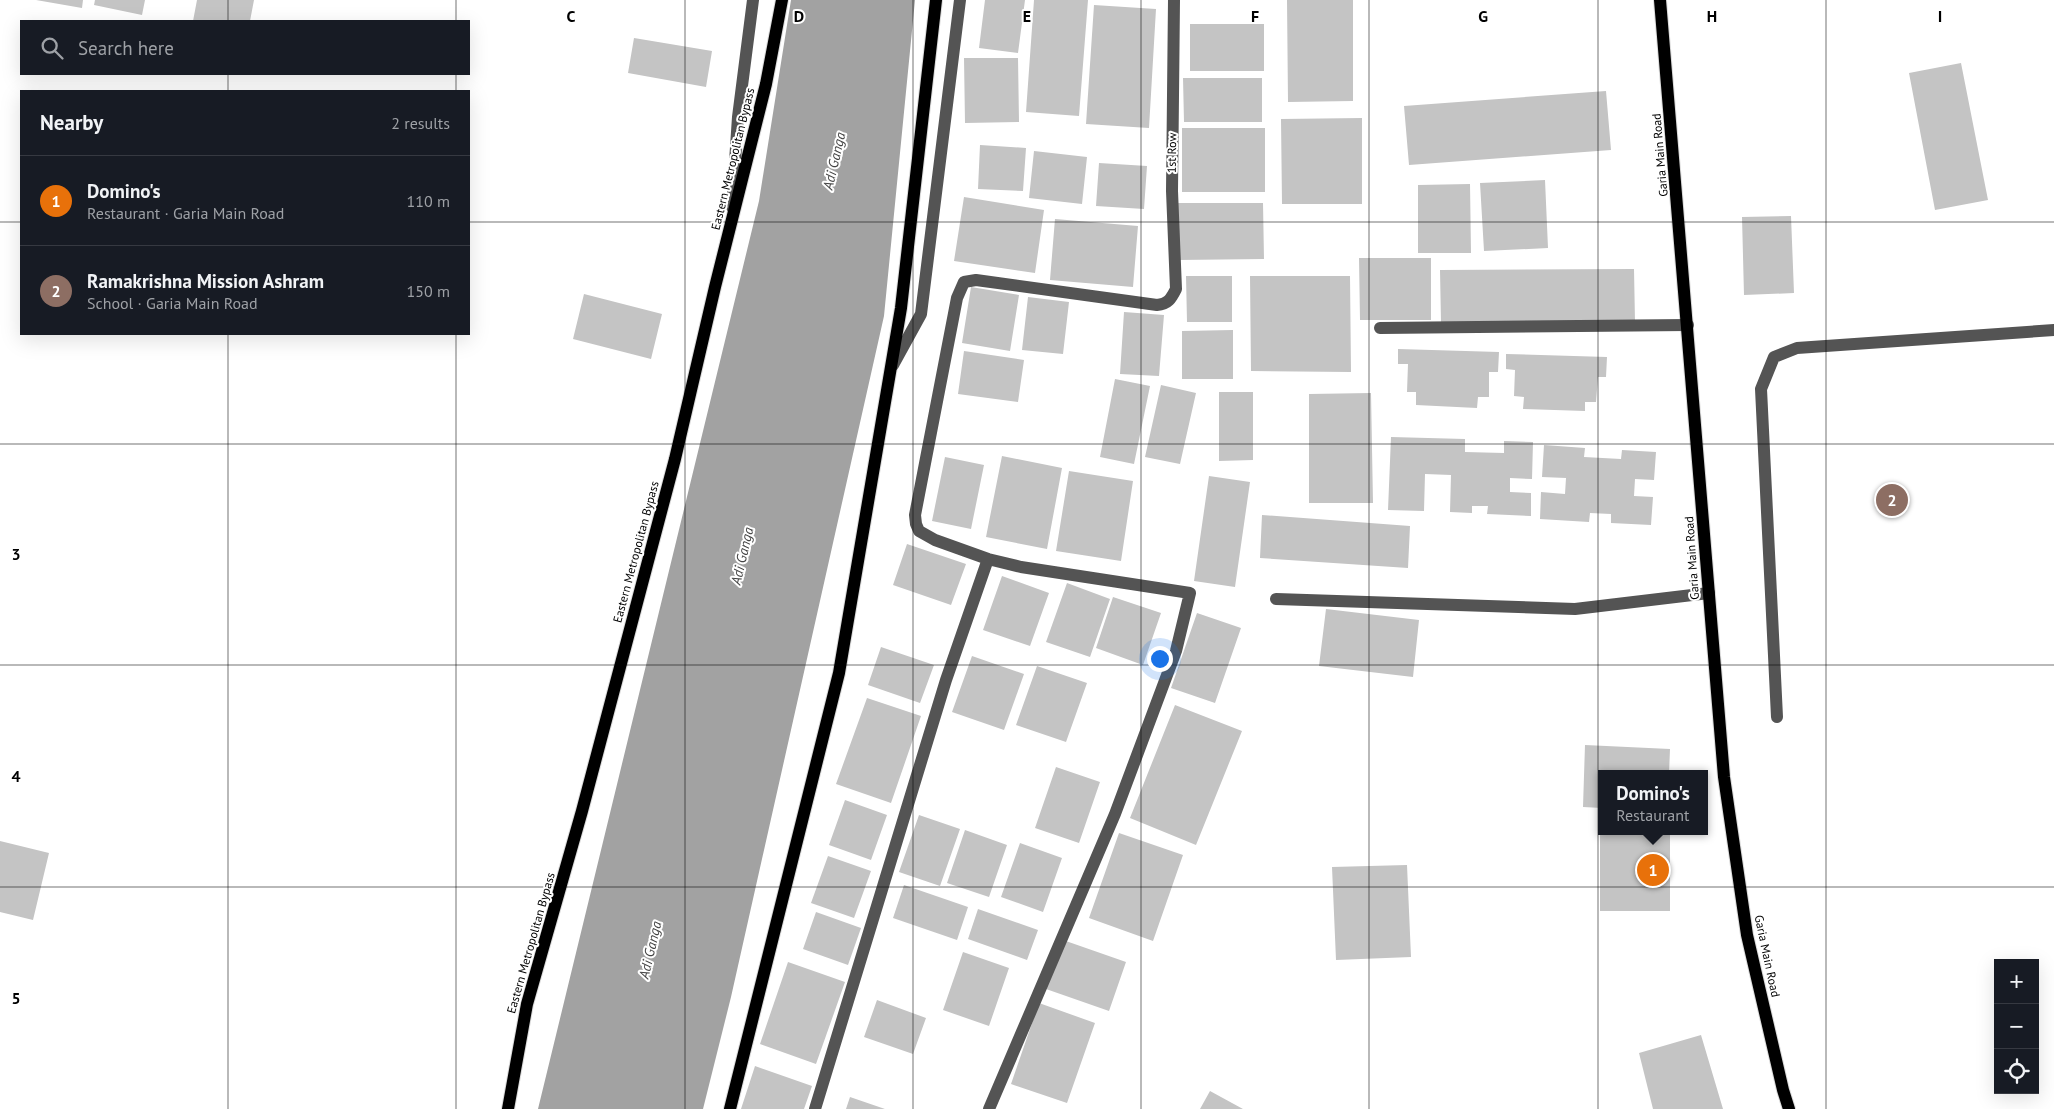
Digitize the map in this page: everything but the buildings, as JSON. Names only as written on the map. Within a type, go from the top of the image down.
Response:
[{"type":"main road","name":"Eastern Metropolitan Bypass","points":[[508,1109],[527,1004],[580,820],[675,459],[730,224],[766,84],[782,0]]},
{"type":"main road","points":[[730,1109],[839,673],[901,308],[936,0]]},
{"type":"main road","name":"Garia Main Road","points":[[1660,0],[1724,777],[1747,935],[1789,1109]]},
{"type":"street","points":[[730,224],[738,117],[753,0]]},
{"type":"street","points":[[891,368],[921,314],[960,0]]},
{"type":"street","name":"1st Row","points":[[988,559],[934,540],[919,531],[915,515],[961,286],[964,282],[976,280],[1157,305],[1167,303],[1176,289],[1172,191],[1174,0]]},
{"type":"street","points":[[1380,328],[1688,325]]},
{"type":"street","points":[[1776,717],[1761,389],[1774,357],[1797,348],[2054,330]]},
{"type":"street","points":[[815,1109],[946,680],[988,559],[1021,567],[1190,593],[1176,651],[1116,814],[989,1109]]},
{"type":"street","points":[[1276,599],[1575,609],[1709,593]]},
{"type":"water","name":"Adi Ganga","points":[[791,0],[915,0],[884,316],[731,997],[703,1109],[538,1109],[759,201]]},
{"type":"place","name":"Ramakrishna Mission Ashram","points":[[1892,500]]},
{"type":"place","name":"Domino's","points":[[1653,870]]}]
